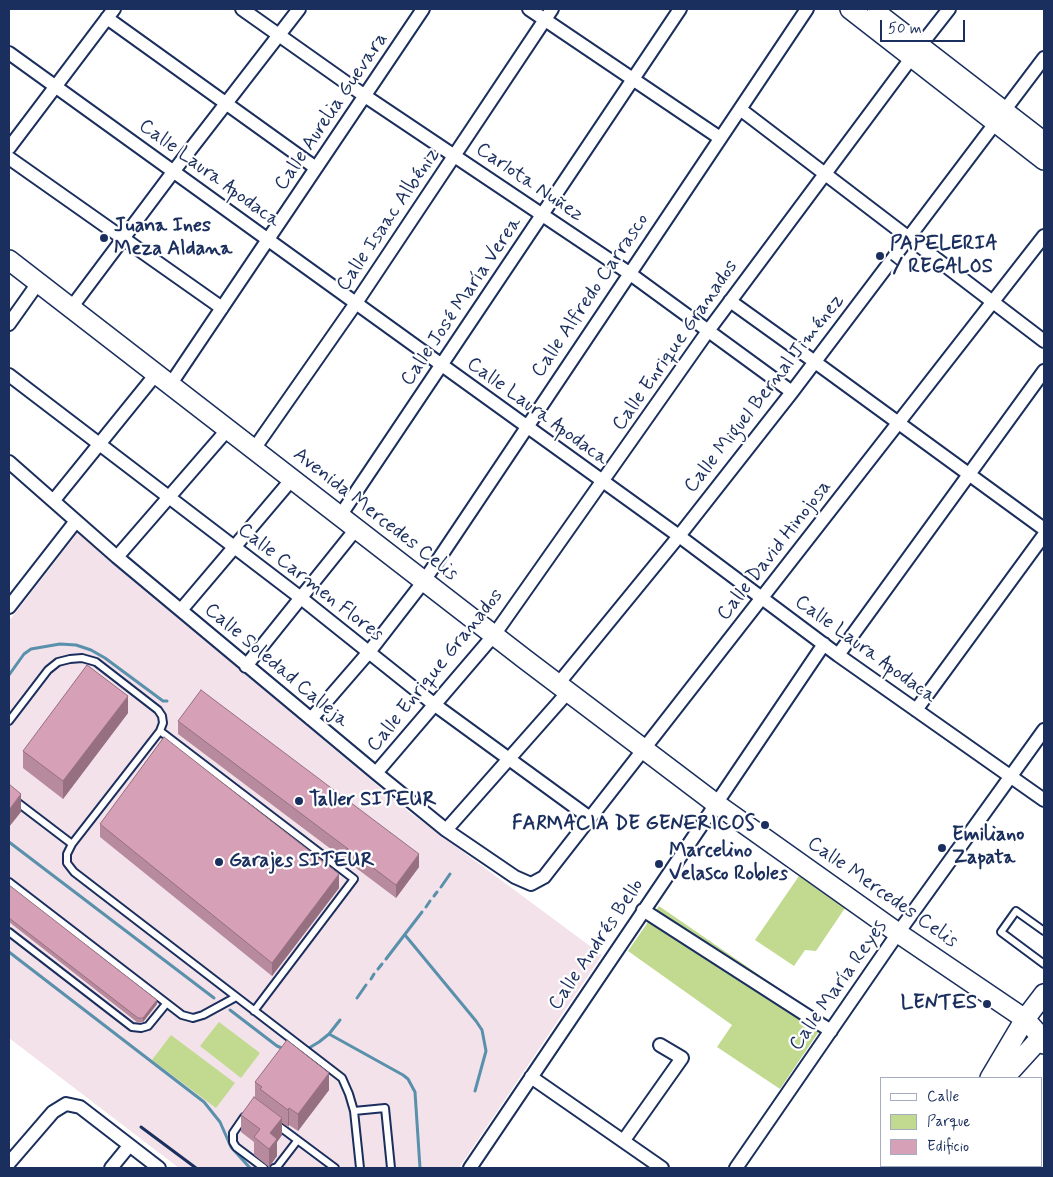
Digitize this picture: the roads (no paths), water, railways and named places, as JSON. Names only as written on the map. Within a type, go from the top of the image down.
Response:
[{"type":"main road","points":[[850,9],[916,52],[1000,117],[1044,160]]},
{"type":"main road","points":[[870,9],[916,52]]},
{"type":"main road","points":[[1000,117],[1044,142]]},
{"type":"main road","name":"Avenida Mercedes Celis","points":[[9,260],[356,529],[715,803]]},
{"type":"main road","name":"Calle Mercedes Celis","points":[[715,803],[898,933],[1025,1019],[1043,1039]]},
{"type":"main road","points":[[991,1077],[1025,1019],[1044,994]]},
{"type":"main road","points":[[1005,1077],[1043,1039]]},
{"type":"street","name":"Carlota Nuñez","points":[[242,9],[365,96],[629,273],[792,392]]},
{"type":"street","points":[[71,308],[299,9]]},
{"type":"street","name":"Calle Aurelia Guevara","points":[[54,500],[99,444],[163,380],[222,308],[423,9]]},
{"type":"street","points":[[529,9],[548,14],[632,79],[720,138]]},
{"type":"street","name":"Calle José María Verea","points":[[340,516],[680,9]]},
{"type":"street","name":"Calle Alfredo Carrasco","points":[[311,720],[369,652],[424,581],[807,9]]},
{"type":"street","name":"Calle Enrique Granados","points":[[376,773],[494,635],[708,331],[949,9]]},
{"type":"street","points":[[9,148],[111,14],[225,104],[316,168]]},
{"type":"street","name":"Calle Isaac Albéniz","points":[[254,450],[356,303],[548,14]]},
{"type":"street","name":"Calle Laura Apodaca","points":[[9,53],[679,536],[838,655],[1044,800]]},
{"type":"street","name":"Calle Miguel Bernal Jiménez","points":[[446,830],[509,759],[815,362],[1044,58]]},
{"type":"street","points":[[740,109],[1044,341]]},
{"type":"street","points":[[9,158],[222,308]]},
{"type":"street","name":"Calle David Hinojosa","points":[[531,884],[544,877],[1044,236]]},
{"type":"street","points":[[9,324],[38,283]]},
{"type":"street","points":[[730,301],[1044,529]]},
{"type":"street","points":[[838,655],[1044,372]]},
{"type":"street","name":"Calle Carmen Flores","points":[[9,375],[301,598],[436,705],[590,818]]},
{"type":"street","points":[[117,557],[228,429]]},
{"type":"street","name":"Calle Soledad Calleja","points":[[10,467],[54,500],[117,557],[246,666],[446,830],[515,877],[531,884]]},
{"type":"street","points":[[181,610],[292,479]]},
{"type":"street","points":[[9,607],[76,521]]},
{"type":"street","points":[[246,666],[356,529]]},
{"type":"street","points":[[916,710],[1044,535]]},
{"type":"street","name":"Calle Andrés Bello","points":[[470,1168],[824,644]]},
{"type":"street","name":"Calle María Reyes","points":[[736,1168],[898,933],[1044,730]]},
{"type":"street","points":[[643,910],[830,1031]]},
{"type":"street","points":[[624,1140],[682,1058],[660,1045]]},
{"type":"street","points":[[531,1076],[662,1168]]},
{"type":"street","points":[[9,1163],[53,1112],[66,1104],[80,1107],[159,1168]]},
{"type":"street","points":[[111,1168],[129,1146]]},
{"type":"lane","points":[[9,721],[48,670],[58,662],[70,658],[82,658],[96,662],[158,710],[162,716],[163,723],[160,731],[72,844],[67,854],[67,863],[74,872],[342,1078],[354,1111],[360,1168]]},
{"type":"lane","points":[[160,731],[354,880],[254,1011]]},
{"type":"lane","points":[[9,796],[72,844]]},
{"type":"lane","points":[[9,882],[182,1015],[193,1018],[203,1015],[236,997]]},
{"type":"lane","points":[[1044,930],[1016,911],[1001,932],[1044,964]]},
{"type":"lane","points":[[9,932],[132,1027],[141,1028],[148,1026],[166,1004]]},
{"type":"lane","points":[[354,1111],[385,1108],[391,1168]]},
{"type":"lane","points":[[248,1113],[233,1133],[233,1142],[236,1147],[264,1168]]},
{"type":"lane","points":[[267,1118],[335,1168]]},
{"type":"lane","points":[[274,1168],[277,1167],[297,1141]]},
{"type":"waterway","points":[[9,675],[24,654],[31,649],[60,644],[76,645],[91,650],[105,658],[163,701],[167,701]]},
{"type":"waterway","points":[[9,842],[214,998]]},
{"type":"waterway","points":[[441,887],[450,874]]},
{"type":"waterway","points":[[434,896],[437,892]]},
{"type":"waterway","points":[[426,907],[430,901]]},
{"type":"waterway","points":[[386,959],[422,912]]},
{"type":"waterway","points":[[405,935],[482,1030],[486,1051],[475,1091]]},
{"type":"waterway","points":[[9,952],[204,1102],[220,1122],[231,1147],[250,1168]]},
{"type":"waterway","points":[[378,969],[382,964]]},
{"type":"waterway","points":[[371,979],[374,974]]},
{"type":"waterway","points":[[357,998],[366,985]]},
{"type":"waterway","points":[[230,1010],[277,1046],[284,1049]]},
{"type":"waterway","points":[[309,1048],[329,1034],[340,1020]]},
{"type":"waterway","points":[[329,1034],[408,1079],[415,1092],[420,1168]]},
{"type":"railway","points":[[141,1127],[196,1168]]},
{"type":"place","name":"Juana Ines Meza Aldana","points":[[104,238]]},
{"type":"place","name":"PAPELERIA Y REGALOS","points":[[880,256]]},
{"type":"place","name":"Taller SITEUR","points":[[299,801]]},
{"type":"place","name":"FARMACIA DE GENERICOS","points":[[765,825]]},
{"type":"place","name":"Emiliano Zapata","points":[[942,848]]},
{"type":"place","name":"Garajes SITEUR","points":[[219,862]]},
{"type":"place","name":"Marcelino Velasco Robles","points":[[659,864]]},
{"type":"place","name":"LENTES","points":[[987,1004]]}]
